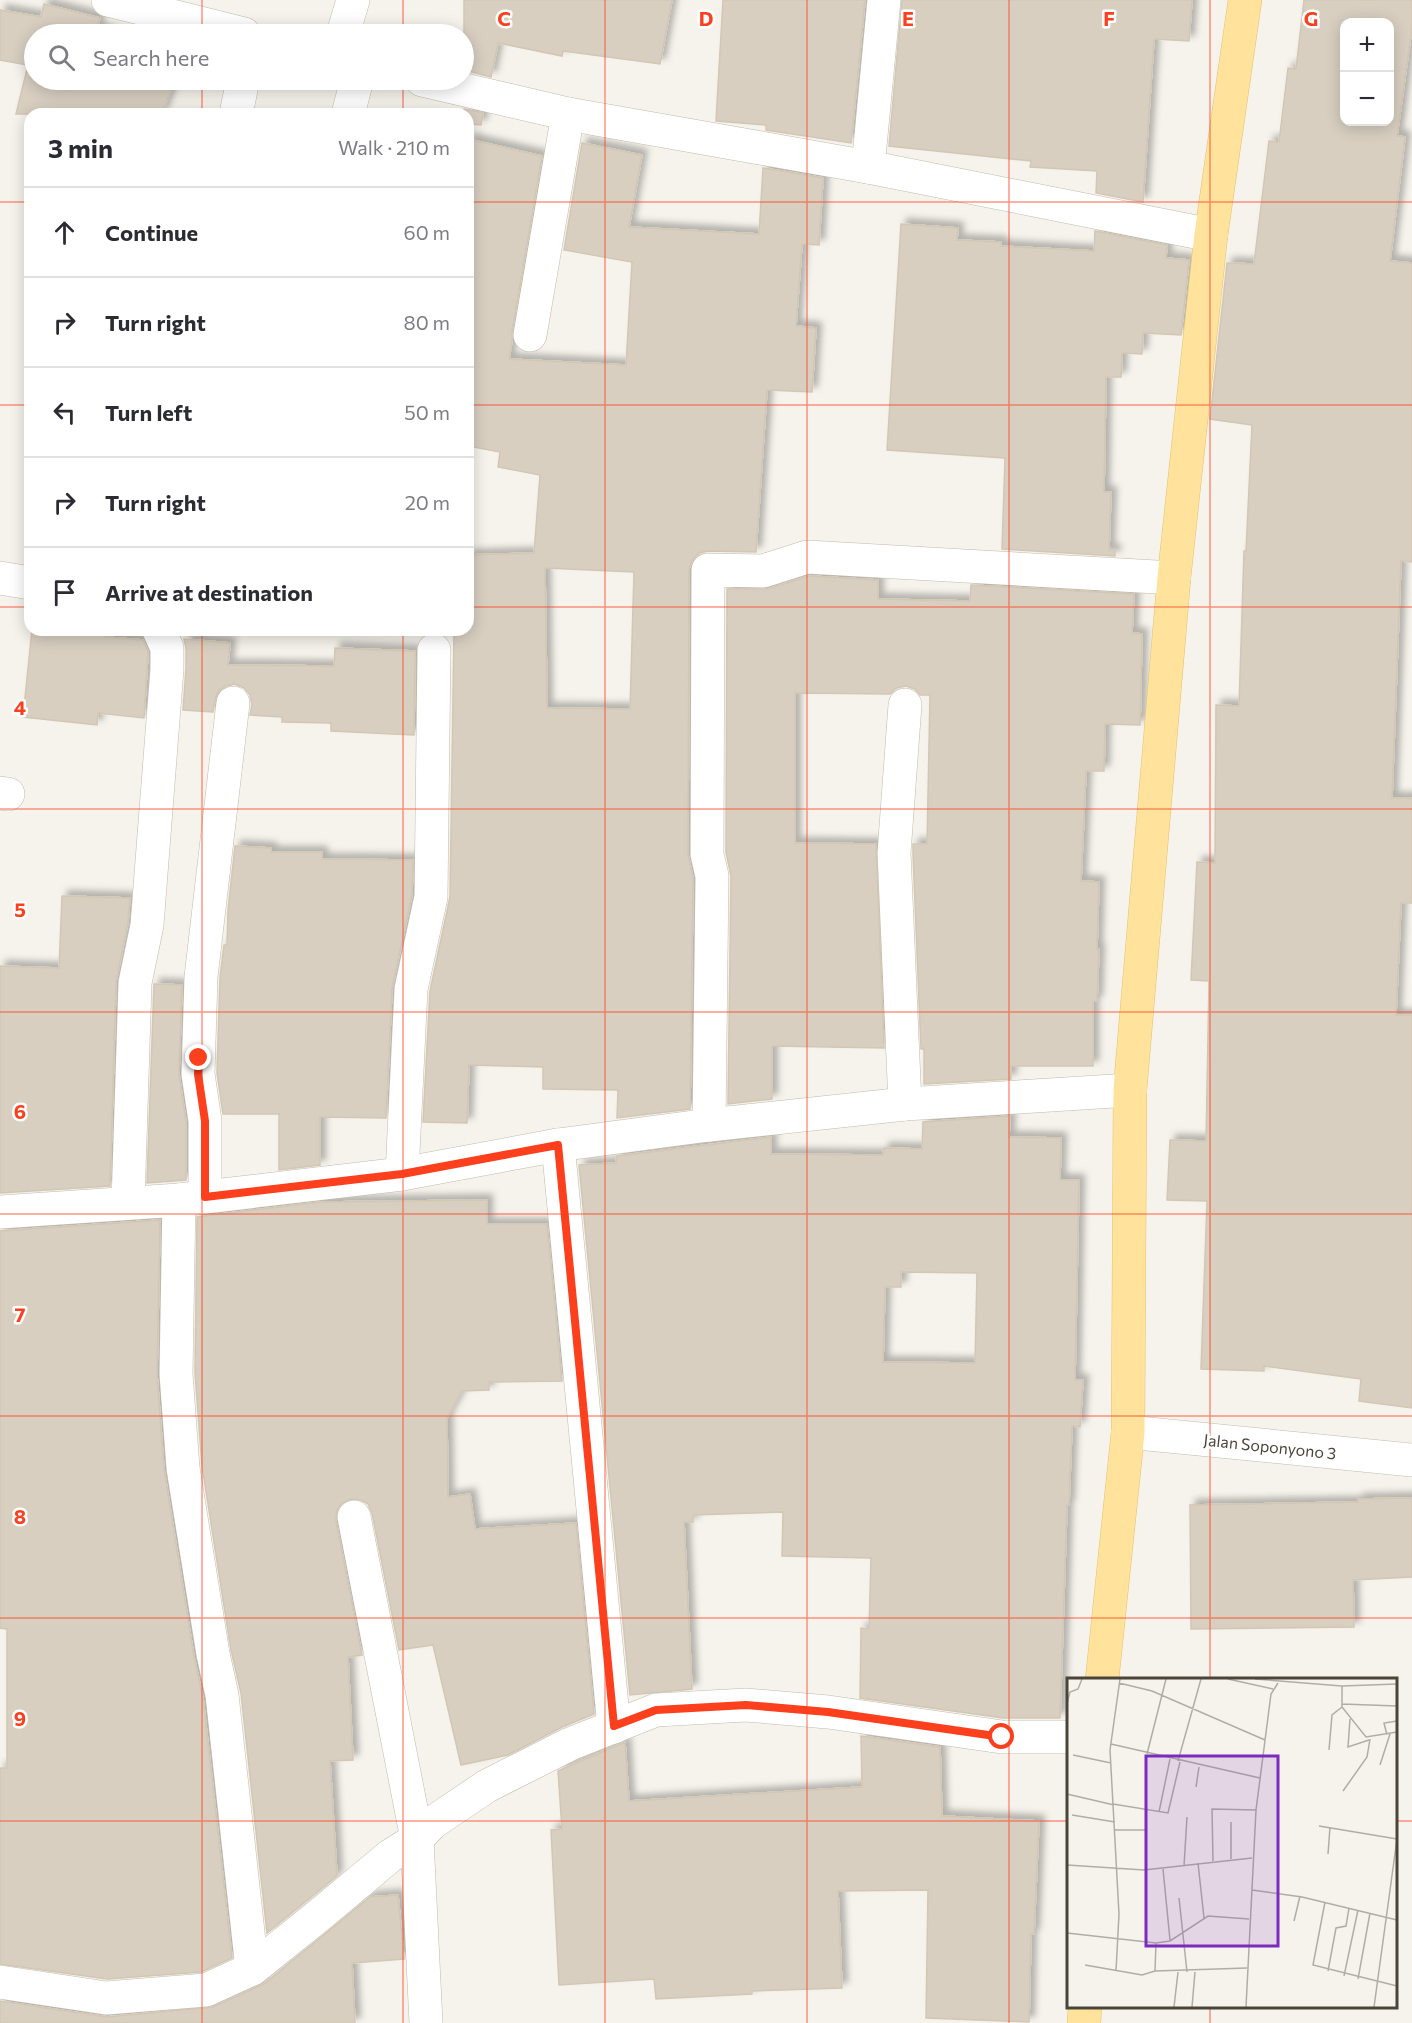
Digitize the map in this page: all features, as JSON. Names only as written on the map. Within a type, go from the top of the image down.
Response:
[{"type":"main road","points":[[1102,1678],[1128,1431],[1130,1090],[1174,578],[1211,235],[1245,0]]},
{"type":"street","points":[[108,0],[204,24]]},
{"type":"street","points":[[346,24],[353,0]]},
{"type":"street","points":[[868,167],[884,0]]},
{"type":"street","points":[[237,108],[241,90]]},
{"type":"street","points":[[350,108],[354,90]]},
{"type":"street","points":[[466,90],[568,114],[868,167],[1211,235]]},
{"type":"street","points":[[530,335],[568,114]]},
{"type":"street","points":[[709,1125],[712,876],[707,854],[708,570],[763,571],[807,556],[1174,578]]},
{"type":"street","points":[[0,578],[24,582]]},
{"type":"street","points":[[128,1203],[135,983],[147,925],[167,669],[167,648],[162,636]]},
{"type":"street","points":[[402,1174],[411,988],[431,897],[434,650]]},
{"type":"street","points":[[233,703],[201,977],[198,1074],[205,1121],[192,1199],[176,1374],[183,1468],[213,1654],[222,1695],[252,1969]]},
{"type":"street","points":[[904,1104],[894,853],[905,705]]},
{"type":"street","points":[[0,1212],[192,1199],[402,1174],[558,1145],[709,1125],[904,1104],[1130,1090]]},
{"type":"street","points":[[558,1145],[614,1726]]},
{"type":"street","name":"Jalan Soponyono 3","points":[[1128,1431],[1412,1460]]},
{"type":"street","points":[[354,1517],[417,1839],[426,2023]]},
{"type":"street","points":[[0,1982],[106,2011],[206,1990],[252,1969],[390,1856],[417,1839],[432,1823],[487,1786],[570,1744],[656,1710],[746,1705],[828,1712],[1002,1737],[1067,1737]]},
{"type":"building","points":[[464,0],[672,0],[660,64],[563,51],[562,56],[498,43],[491,77],[474,73],[474,24],[464,24]]},
{"type":"building","points":[[723,0],[865,0],[851,143],[766,130],[766,125],[716,121]]},
{"type":"building","points":[[902,0],[1192,0],[1189,41],[1154,39],[1143,202],[1096,193],[1097,171],[1030,167],[1031,161],[889,146]]},
{"type":"building","points":[[1304,0],[1412,0],[1412,27],[1397,136],[1405,137],[1390,261],[1412,263],[1412,562],[1401,561],[1392,798],[1412,798],[1412,903],[1401,903],[1396,1015],[1412,1015],[1412,1408],[1359,1401],[1361,1379],[1264,1366],[1264,1371],[1201,1369],[1207,1201],[1167,1200],[1170,1140],[1206,1141],[1209,981],[1191,980],[1197,862],[1215,863],[1216,705],[1239,706],[1244,551],[1246,551],[1252,425],[1210,419],[1227,263],[1254,264],[1269,141],[1279,142],[1288,68],[1296,69]]},
{"type":"building","points":[[44,4],[100,18],[98,24],[24,24],[24,64],[0,60],[0,10],[41,17]]},
{"type":"building","points":[[24,81],[24,90],[171,90],[164,108],[24,108],[24,114],[16,114]]},
{"type":"building","points":[[474,111],[483,113],[481,125],[474,124]]},
{"type":"building","points":[[474,140],[542,156],[509,359],[626,365],[632,262],[564,250],[582,143],[642,155],[629,227],[759,234],[763,168],[823,178],[819,245],[802,244],[796,326],[816,328],[812,392],[767,390],[756,552],[708,551],[699,553],[692,560],[689,569],[688,854],[693,878],[690,1109],[617,1118],[618,1090],[543,1089],[543,1067],[469,1065],[467,1123],[423,1122],[430,991],[450,897],[454,636],[474,636],[474,555],[534,553],[540,475],[498,467],[500,452],[474,447]],"holes":[[[545,568],[634,572],[630,709],[547,708]]]},
{"type":"building","points":[[901,224],[958,228],[957,240],[1001,242],[1001,246],[1094,251],[1095,231],[1167,245],[1166,258],[1189,260],[1181,335],[1143,333],[1142,354],[1122,353],[1121,377],[1106,377],[1104,492],[1111,492],[1109,550],[1115,550],[1115,556],[1002,549],[1005,458],[887,450]]},
{"type":"building","points":[[809,576],[878,580],[878,599],[970,601],[971,585],[1134,594],[1132,633],[1142,634],[1140,725],[1105,724],[1104,771],[1086,771],[1081,881],[1099,882],[1097,949],[1099,949],[1097,1001],[1093,1001],[1093,1066],[1011,1066],[1011,1079],[924,1084],[913,844],[927,844],[930,695],[920,695],[915,689],[906,686],[896,688],[890,694],[795,693],[795,843],[876,844],[884,1048],[772,1046],[772,1099],[728,1104],[731,876],[726,852],[727,589],[768,589]]},
{"type":"building","points":[[31,636],[105,636],[143,640],[148,652],[144,718],[98,713],[97,725],[23,717]]},
{"type":"building","points":[[184,639],[230,643],[228,665],[334,666],[335,648],[415,651],[414,735],[331,731],[331,723],[282,722],[282,717],[250,715],[252,705],[250,695],[244,688],[235,684],[218,691],[213,712],[183,710],[186,669]]},
{"type":"building","points":[[235,846],[271,848],[271,852],[322,852],[322,859],[413,860],[412,895],[392,988],[386,1118],[320,1117],[320,1165],[279,1170],[279,1114],[223,1114],[217,1073],[220,978],[224,945],[227,945],[228,910]]},
{"type":"building","points":[[62,896],[130,898],[128,922],[116,982],[110,1186],[0,1193],[0,966],[59,968]]},
{"type":"building","points":[[154,984],[182,985],[179,1074],[186,1122],[186,1180],[147,1183]]},
{"type":"building","points":[[1010,1116],[1009,1137],[1061,1138],[1060,1180],[1079,1180],[1075,1380],[1083,1380],[1080,1427],[1072,1426],[1060,1718],[1003,1718],[860,1698],[861,1628],[869,1629],[871,1558],[782,1556],[783,1512],[693,1515],[693,1522],[684,1522],[692,1689],[630,1695],[579,1165],[616,1163],[617,1156],[771,1137],[771,1154],[883,1155],[884,1148],[922,1149],[923,1122]],"holes":[[[901,1272],[977,1273],[975,1363],[883,1362],[885,1287],[901,1287]]]},
{"type":"building","points":[[487,1200],[487,1224],[547,1224],[562,1381],[489,1382],[489,1390],[462,1391],[447,1418],[448,1497],[470,1494],[475,1529],[576,1523],[594,1714],[562,1727],[508,1755],[461,1765],[433,1645],[399,1650],[372,1513],[368,1504],[361,1500],[351,1499],[342,1503],[337,1510],[336,1521],[362,1655],[348,1657],[353,1760],[330,1761],[337,1876],[267,1933],[241,1693],[231,1650],[202,1466],[195,1373],[197,1217],[320,1202]]},
{"type":"building","points":[[160,1220],[157,1374],[164,1469],[194,1657],[203,1698],[232,1958],[201,1972],[107,1979],[0,1964],[0,1768],[7,1768],[7,1629],[0,1628],[0,1231]]},
{"type":"building","points":[[1412,1498],[1412,1577],[1353,1580],[1354,1627],[1191,1629],[1190,1505],[1358,1502],[1358,1499]]},
{"type":"building","points":[[861,1736],[940,1747],[942,1816],[1039,1821],[1034,1934],[1031,1934],[1029,2022],[926,2018],[928,1890],[838,1891],[842,1988],[752,1991],[752,1994],[656,1999],[654,1979],[559,1985],[551,1830],[562,1829],[558,1771],[625,1742],[629,1801],[862,1787]]},
{"type":"building","points":[[398,1895],[404,1959],[352,1963],[355,2023],[0,2023],[0,2001],[107,2017],[213,2007],[264,1984],[370,1897]]},
{"type":"route","points":[[199,1058],[198,1074],[205,1121],[205,1197],[402,1174],[558,1145],[614,1726],[656,1710],[746,1705],[828,1712],[1002,1737]]}]
